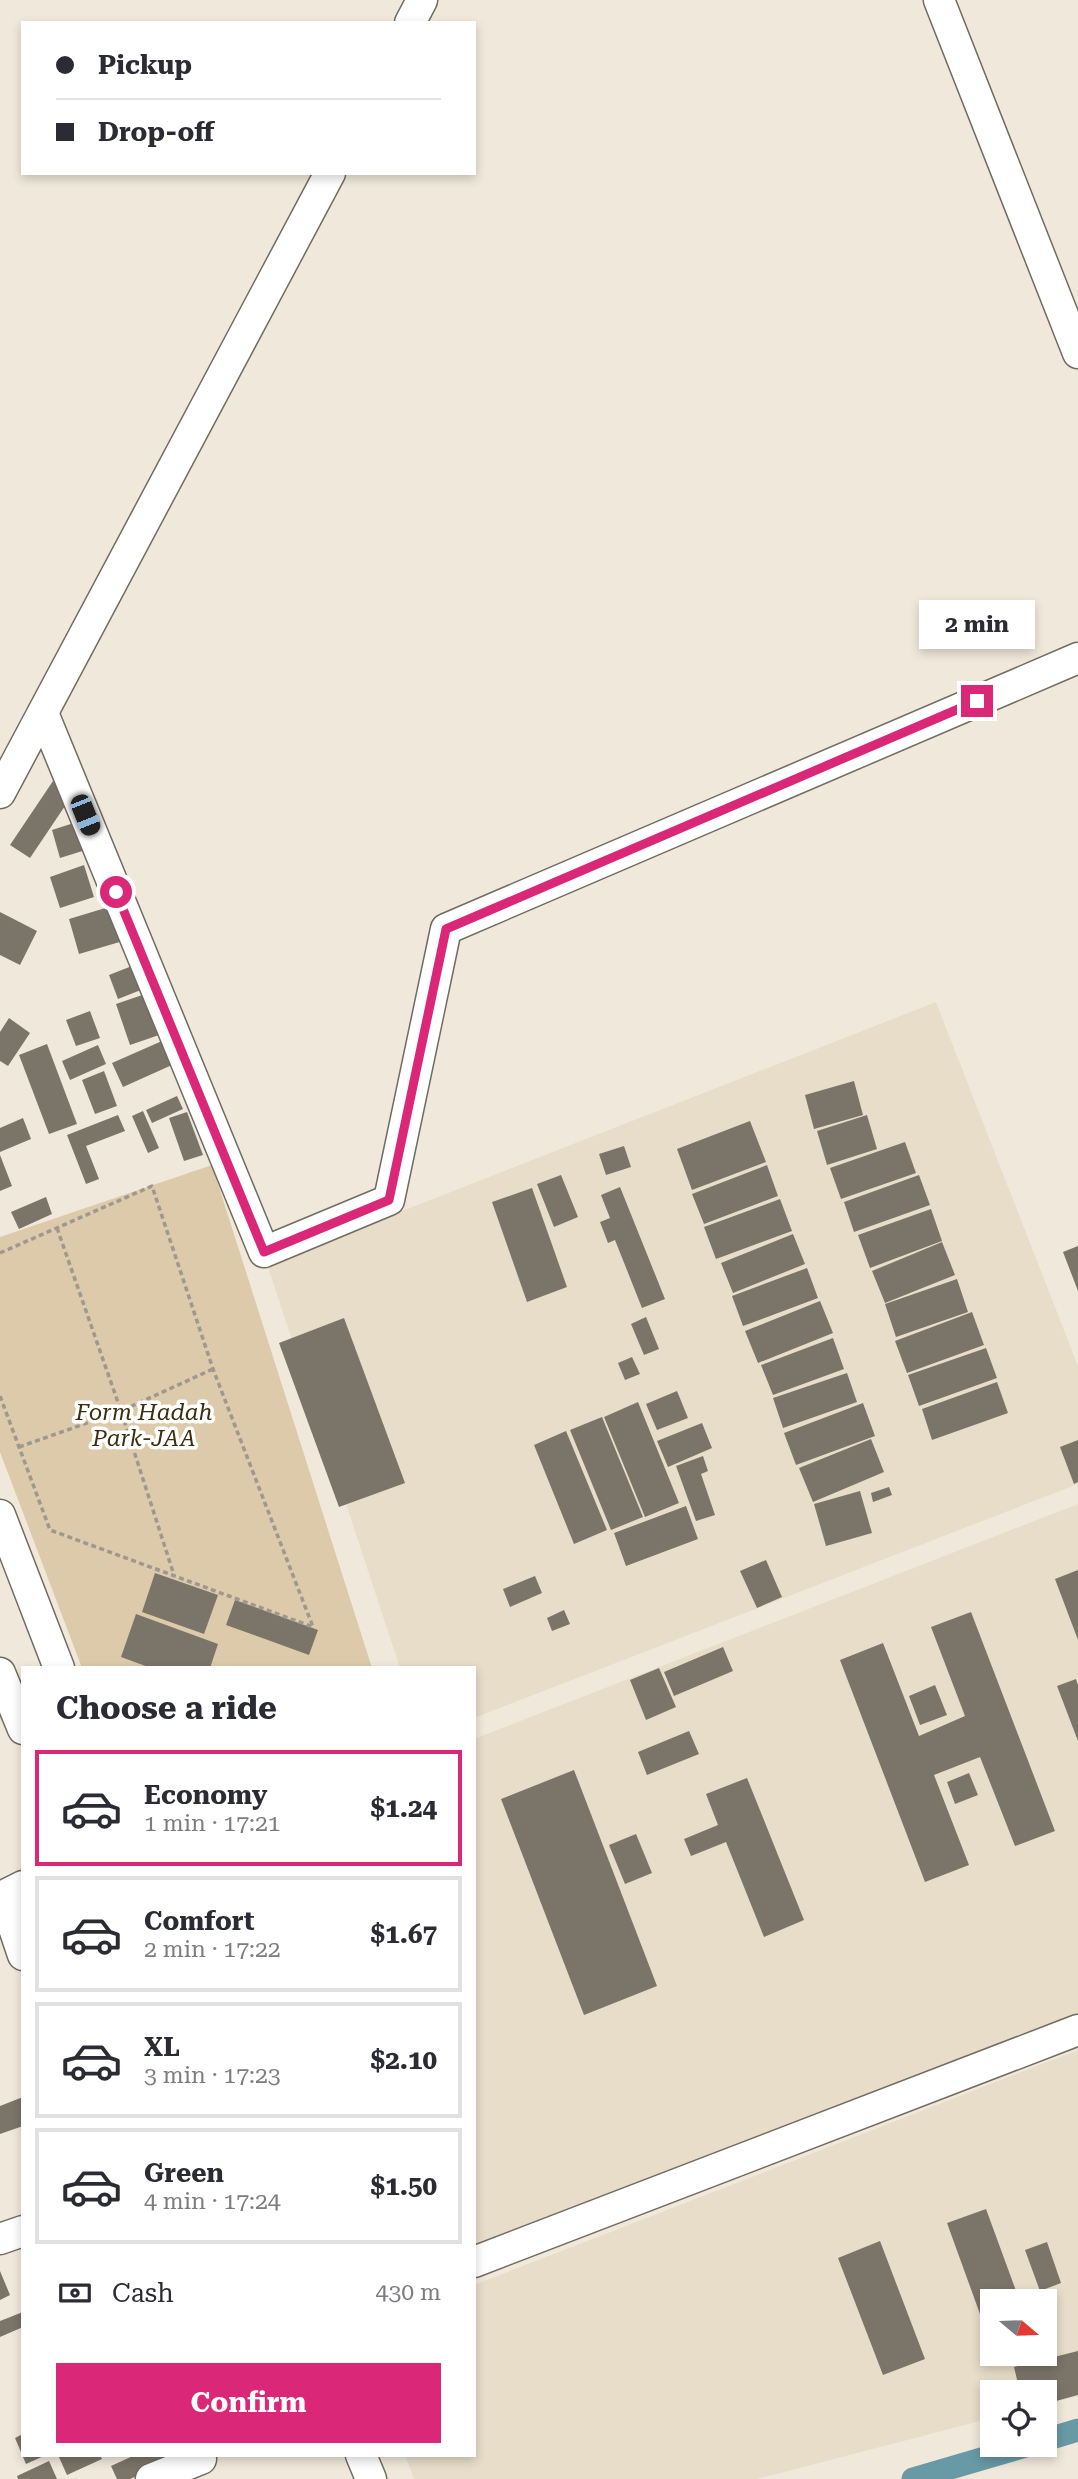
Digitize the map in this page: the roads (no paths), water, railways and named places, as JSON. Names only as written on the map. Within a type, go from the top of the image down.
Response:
[{"type":"street","points":[[411,21],[422,0]]},
{"type":"street","points":[[939,0],[1078,353]]},
{"type":"street","points":[[0,793],[329,175]]},
{"type":"street","points":[[43,713],[264,1252],[389,1200],[446,929],[1078,658]]},
{"type":"street","points":[[0,1515],[58,1666]]},
{"type":"street","points":[[0,1673],[21,1724]]},
{"type":"street","points":[[9,1893],[21,1946]]},
{"type":"street","points":[[476,2261],[1078,2031]]},
{"type":"street","points":[[0,2239],[21,2232]]},
{"type":"street","points":[[151,2479],[201,2459],[200,2457]]},
{"type":"street","points":[[362,2457],[370,2479]]},
{"type":"waterway","points":[[1057,2436],[1078,2430]]},
{"type":"waterway","points":[[913,2479],[988,2457]]},
{"type":"park label","name":"Form Hadah Park-JAA","points":[[144,1425]]}]
